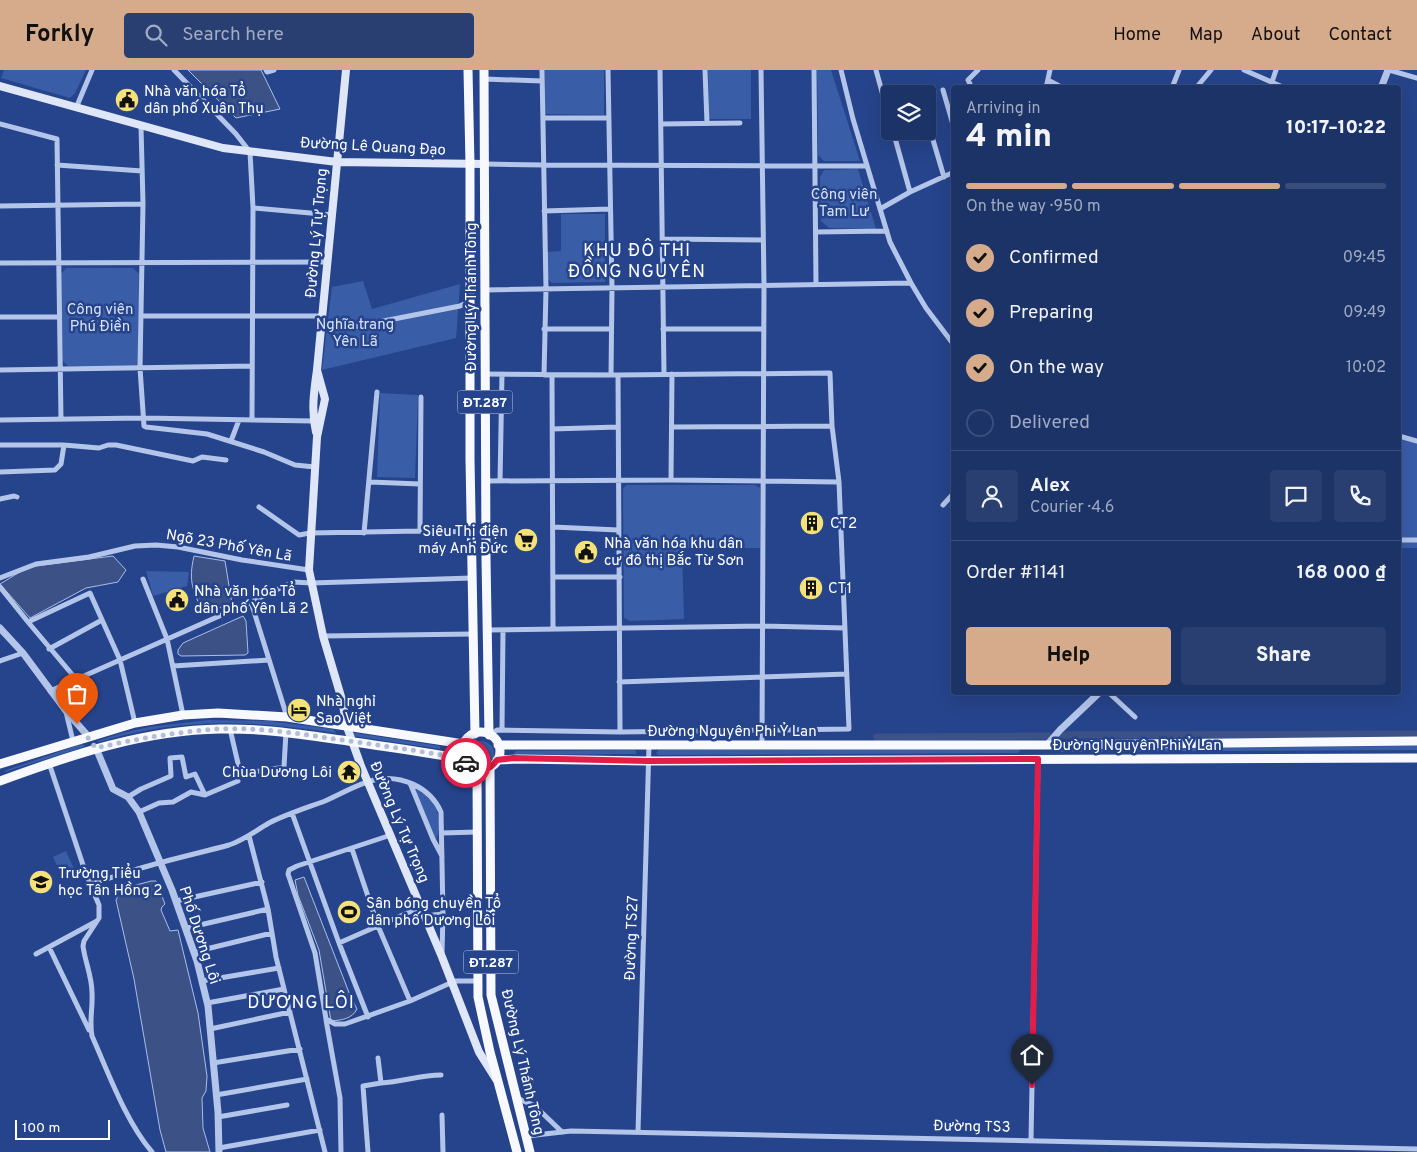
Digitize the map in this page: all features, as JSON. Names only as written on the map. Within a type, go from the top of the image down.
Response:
[{"type":"main road","name":"Đường Lý Tự Trọng","points":[[317,437],[313,395],[333,215],[346,70]]},
{"type":"main road","name":"Đường Lý Thánh Tông","points":[[468,70],[471,553],[475,734]]},
{"type":"main road","name":"Đường Lý Thánh Tông","points":[[484,75],[486,630],[489,735]]},
{"type":"main road","name":"Đường Lê Quang Đạo","points":[[0,86],[223,148],[337,162],[484,164]]},
{"type":"main road","name":"Đường Lý Tự Trọng","points":[[317,370],[325,399],[317,437],[309,570],[323,636],[352,742],[442,957],[479,1052],[501,1087]]},
{"type":"main road","points":[[471,553],[486,553]]},
{"type":"main road","points":[[0,764],[135,723],[183,715],[233,713],[287,717],[464,744]]},
{"type":"main road","points":[[0,781],[96,748],[154,736],[230,729],[286,732],[464,759]]},
{"type":"main road","points":[[475,734],[489,735],[494,738],[498,745],[497,760],[484,770],[477,770],[468,765],[464,759],[462,750],[464,744],[468,738],[475,734]]},
{"type":"main road","points":[[88,736],[96,748]]},
{"type":"main road","name":"Đường Nguyên Phi Ỷ Lan","points":[[498,745],[1417,741]]},
{"type":"main road","points":[[1038,759],[1047,744]]},
{"type":"main road","name":"Đường Nguyên Phi Ỷ Lan","points":[[497,760],[518,758],[648,761],[1417,758]]},
{"type":"main road","name":"Đường Lý Thánh Tông","points":[[490,767],[491,995],[530,1152]]},
{"type":"main road","name":"Đường Lý Thánh Tông","points":[[477,770],[478,997],[517,1152]]},
{"type":"main road","points":[[514,1139],[526,1136]]},
{"type":"street","points":[[76,108],[92,70]]},
{"type":"street","points":[[174,70],[236,134],[250,152],[253,208],[252,420]]},
{"type":"street","points":[[266,70],[267,72],[274,70]]},
{"type":"street","points":[[542,70],[546,289],[544,375]]},
{"type":"street","points":[[608,70],[612,288],[611,375]]},
{"type":"street","points":[[660,70],[664,374]]},
{"type":"street","points":[[706,70],[707,123]]},
{"type":"street","points":[[761,70],[764,285],[762,744]]},
{"type":"street","points":[[814,70],[816,284]]},
{"type":"street","points":[[841,70],[853,119],[890,242],[910,283],[932,318],[951,341]]},
{"type":"street","points":[[876,70],[881,88]]},
{"type":"street","points":[[970,85],[968,80],[978,70]]},
{"type":"street","points":[[1047,85],[1050,70]]},
{"type":"street","points":[[1173,85],[1179,70]]},
{"type":"street","points":[[1198,85],[1211,70]]},
{"type":"street","points":[[1244,70],[1278,85]]},
{"type":"street","points":[[1272,82],[1276,70]]},
{"type":"street","points":[[1382,85],[1388,70],[1417,78]]},
{"type":"street","points":[[484,75],[542,81]]},
{"type":"street","points":[[1048,80],[1057,85]]},
{"type":"street","points":[[943,90],[951,118]]},
{"type":"street","points":[[543,118],[609,118]]},
{"type":"street","points":[[661,124],[740,123]]},
{"type":"street","points":[[0,124],[57,139],[61,419]]},
{"type":"street","points":[[141,126],[143,204],[140,368],[143,424],[146,428],[207,434],[295,465],[315,467]]},
{"type":"street","points":[[896,140],[910,192]]},
{"type":"street","points":[[933,140],[944,177]]},
{"type":"street","points":[[484,164],[867,166]]},
{"type":"street","points":[[57,165],[142,170]]},
{"type":"street","points":[[880,208],[951,174]]},
{"type":"street","points":[[0,206],[143,204]]},
{"type":"street","points":[[253,208],[333,215]]},
{"type":"street","points":[[544,211],[610,209]]},
{"type":"street","points":[[816,232],[887,231]]},
{"type":"street","points":[[662,239],[763,240]]},
{"type":"street","points":[[0,263],[328,262]]},
{"type":"street","points":[[484,290],[910,283]]},
{"type":"street","points":[[348,328],[460,306],[470,301]]},
{"type":"street","points":[[142,316],[322,316]]},
{"type":"street","points":[[0,317],[59,317]]},
{"type":"street","points":[[544,329],[611,329]]},
{"type":"street","points":[[663,329],[763,329]]},
{"type":"street","points":[[0,370],[252,366]]},
{"type":"street","points":[[485,374],[830,373],[832,426],[839,482],[850,729],[620,732],[497,730],[489,735]]},
{"type":"street","points":[[500,481],[502,374]]},
{"type":"street","points":[[671,480],[672,374]]},
{"type":"street","points":[[552,375],[553,629]]},
{"type":"street","points":[[618,375],[620,732]]},
{"type":"street","points":[[364,532],[378,392]]},
{"type":"street","points":[[420,531],[421,397]]},
{"type":"street","points":[[0,420],[143,418],[314,421]]},
{"type":"street","points":[[231,442],[239,420]]},
{"type":"street","points":[[673,427],[832,426]]},
{"type":"street","points":[[552,429],[618,427]]},
{"type":"street","points":[[1401,437],[1417,441]]},
{"type":"street","points":[[0,472],[55,470],[61,464],[64,445]]},
{"type":"street","points":[[0,446],[64,445],[99,448],[116,445],[193,462],[202,457],[226,460]]},
{"type":"street","points":[[486,481],[671,480],[839,482]]},
{"type":"street","points":[[370,482],[420,484]]},
{"type":"street","points":[[943,504],[951,496]]},
{"type":"street","points":[[0,498],[17,497]]},
{"type":"street","points":[[259,507],[299,535],[310,533],[420,531],[471,532]]},
{"type":"street","points":[[553,527],[618,530]]},
{"type":"street","points":[[1401,540],[1417,540]]},
{"type":"street","name":"Ngõ 23 Phố Yên Lã","points":[[0,578],[36,564],[89,557],[135,546],[156,545],[178,546],[242,560],[309,570]]},
{"type":"street","points":[[553,578],[620,577]]},
{"type":"street","points":[[50,690],[293,582],[472,578]]},
{"type":"street","points":[[143,579],[167,639],[183,715]]},
{"type":"street","points":[[0,587],[49,649],[76,679]]},
{"type":"street","points":[[28,622],[90,593],[120,660],[135,723]]},
{"type":"street","points":[[251,602],[287,717]]},
{"type":"street","points":[[49,649],[102,620]]},
{"type":"street","points":[[486,630],[763,626],[845,628]]},
{"type":"street","points":[[0,628],[88,736]]},
{"type":"street","points":[[502,730],[503,630]]},
{"type":"street","points":[[323,636],[474,634]]},
{"type":"street","points":[[0,661],[23,654]]},
{"type":"street","points":[[173,666],[269,660]]},
{"type":"street","points":[[619,682],[847,674]]},
{"type":"street","points":[[1047,744],[1097,695]]},
{"type":"street","points":[[1111,695],[1135,717]]},
{"type":"street","points":[[66,711],[73,741]]},
{"type":"street","points":[[230,729],[240,772],[284,767],[286,732]]},
{"type":"street","name":"Đường TS27","points":[[638,1132],[649,745]]},
{"type":"street","name":"Phố Dương Lôi","points":[[96,748],[113,789],[128,797],[139,812],[187,928],[207,1003],[218,1117],[219,1150]]},
{"type":"street","points":[[128,797],[171,776],[170,758],[182,757],[186,777],[195,774],[205,795]]},
{"type":"street","points":[[1031,1140],[1038,759]]},
{"type":"street","points":[[49,763],[90,884],[99,905],[100,914],[98,921],[84,943],[92,992],[93,1006],[90,1025],[92,1036]]},
{"type":"street","points":[[90,884],[160,862],[230,844],[292,813],[368,782],[383,779],[410,783],[424,790],[437,804],[441,815],[442,957]]},
{"type":"street","points":[[139,812],[159,803],[173,802],[191,792],[205,795],[238,781]]},
{"type":"street","points":[[410,783],[432,840],[442,856]]},
{"type":"street","points":[[292,813],[339,943],[368,1016]]},
{"type":"street","points":[[442,833],[477,832]]},
{"type":"street","points":[[341,1152],[340,1098],[315,953],[288,874],[289,870],[310,862],[391,835]]},
{"type":"street","points":[[249,836],[262,882],[284,989],[326,1152]]},
{"type":"street","points":[[352,848],[378,926],[410,1001]]},
{"type":"street","points":[[176,901],[262,882]]},
{"type":"street","points":[[339,943],[421,907]]},
{"type":"street","points":[[187,928],[268,909]]},
{"type":"street","points":[[424,916],[443,914]]},
{"type":"street","points":[[36,954],[98,921]]},
{"type":"street","points":[[194,952],[272,933]]},
{"type":"street","points":[[49,947],[130,1119],[141,1140],[152,1152]]},
{"type":"street","points":[[202,982],[279,968]]},
{"type":"street","points":[[326,1019],[339,1025],[410,1001],[451,983],[477,981]]},
{"type":"street","points":[[207,1003],[284,989]]},
{"type":"street","points":[[210,1029],[290,1012]]},
{"type":"street","points":[[213,1063],[300,1049]]},
{"type":"street","points":[[378,1058],[382,1083]]},
{"type":"street","points":[[368,1152],[363,1086],[426,1075],[441,1075]]},
{"type":"street","points":[[216,1095],[307,1079]]},
{"type":"street","points":[[517,1098],[535,1106],[562,1132]]},
{"type":"street","points":[[218,1117],[287,1105]]},
{"type":"street","points":[[442,1115],[443,1152]]},
{"type":"street","points":[[219,1150],[320,1130]]},
{"type":"street","name":"Đường TS3","points":[[526,1136],[562,1132],[638,1132],[1417,1149]]},
{"type":"green space","points":[[4,70],[86,70],[75,93],[70,98],[1,78]]},
{"type":"green space","points":[[545,70],[604,70],[604,115],[545,114]]},
{"type":"green space","points":[[708,70],[751,70],[751,119],[709,119]]},
{"type":"green space","name":"Công viên Tam Lư","points":[[817,70],[831,70],[860,161],[824,161],[818,155]]},
{"type":"green space","name":"Công viên Tam Lư","points":[[858,169],[876,229],[829,228],[821,221],[820,177],[824,170]]},
{"type":"green space","points":[[561,214],[605,214],[605,282],[552,283],[547,278],[546,252],[561,251]]},
{"type":"green space","name":"Công viên Phú Điền","points":[[66,268],[133,268],[139,274],[138,365],[68,366],[63,361],[61,274]]},
{"type":"green space","name":"Nghĩa trang Yên Lã","points":[[363,281],[372,309],[460,284],[456,338],[322,370],[332,287]]},
{"type":"green space","points":[[380,393],[418,395],[415,478],[377,477]]},
{"type":"green space","points":[[1401,439],[1417,443],[1417,548],[1401,548]]},
{"type":"green space","points":[[626,485],[755,485],[760,488],[760,548],[682,548],[684,619],[630,621],[624,618],[623,489]]},
{"type":"green space","points":[[146,571],[189,572],[187,586],[153,596]]},
{"type":"green space","points":[[208,720],[268,721],[333,729],[336,732],[275,725],[217,723],[159,728],[97,741],[149,727]]},
{"type":"green space","points":[[353,733],[440,746],[440,749],[353,736]]},
{"type":"green space","points":[[481,741],[490,745],[494,754],[490,763],[481,767],[472,763],[468,754],[472,745]]},
{"type":"green space","points":[[82,744],[84,747],[5,772],[6,770]]},
{"type":"green space","points":[[1417,746],[1417,750],[1057,752],[1055,749],[1057,747]]},
{"type":"green space","points":[[1019,748],[1020,751],[1018,753],[659,755],[656,753],[659,750]]},
{"type":"green space","points":[[635,750],[637,753],[635,754],[516,755],[514,753],[517,751]]},
{"type":"green space","points":[[418,789],[433,802],[437,811],[439,831],[436,840],[415,790]]},
{"type":"green space","points":[[66,851],[76,873],[63,879],[53,857]]},
{"type":"shaded area","points":[[188,70],[261,70],[280,109],[236,118]]},
{"type":"shaded area","points":[[113,556],[126,570],[118,582],[86,588],[30,618],[0,584],[28,567]]},
{"type":"shaded area","points":[[194,556],[225,561],[232,604],[203,613],[193,586],[191,573]]},
{"type":"shaded area","points":[[243,616],[246,621],[248,653],[245,655],[181,656],[178,654],[178,650],[183,643]]},
{"type":"shaded area","points":[[304,877],[357,1009],[352,1015],[343,1019],[331,1021],[319,950],[298,895],[295,880]]},
{"type":"shaded area","points":[[156,881],[165,904],[161,910],[170,931],[178,930],[198,1013],[207,1076],[206,1091],[202,1098],[203,1128],[210,1152],[166,1152],[160,1130],[134,979],[116,900],[118,895],[126,889]]},
{"type":"waterway","points":[[1062,735],[1417,734]]},
{"type":"waterway","points":[[877,737],[1048,736]]},
{"type":"way so far","points":[[77,724],[96,748],[154,736],[218,729],[250,730],[302,734],[435,753],[464,759],[466,763]]},
{"type":"place","name":"Nhà văn hóa Tổ dân phố Xuân Thụ","points":[[127,100]]},
{"type":"place","name":"CT2","points":[[812,523]]},
{"type":"place","name":"Siêu Thị điện máy Anh Đức","points":[[526,540]]},
{"type":"place","name":"Nhà văn hóa khu dân cư đô thị Bắc Từ Sơn","points":[[586,552]]},
{"type":"place","name":"CT1","points":[[811,588]]},
{"type":"place","name":"Nhà văn hóa Tổ dân phố Yên Lã 2","points":[[177,600]]},
{"type":"place","name":"Nhà nghỉ Sao Việt","points":[[299,710]]},
{"type":"place","name":"Chùa Dương Lôi","points":[[349,772]]},
{"type":"place","name":"Trường Tiểu học Tân Hồng 2","points":[[41,882]]},
{"type":"place","name":"Sân bóng chuyền Tổ dân phố Dương Lôi","points":[[349,912]]},
{"type":"district","name":"KHU ĐÔ THỊ ĐỒNG NGUYÊN","points":[[637,260]]},
{"type":"district","name":"DƯƠNG LÔI","points":[[301,1002]]},
{"type":"route","points":[[466,763],[473,768],[481,770],[491,767],[497,760],[513,758],[648,761],[1038,759],[1032,1085]]}]
